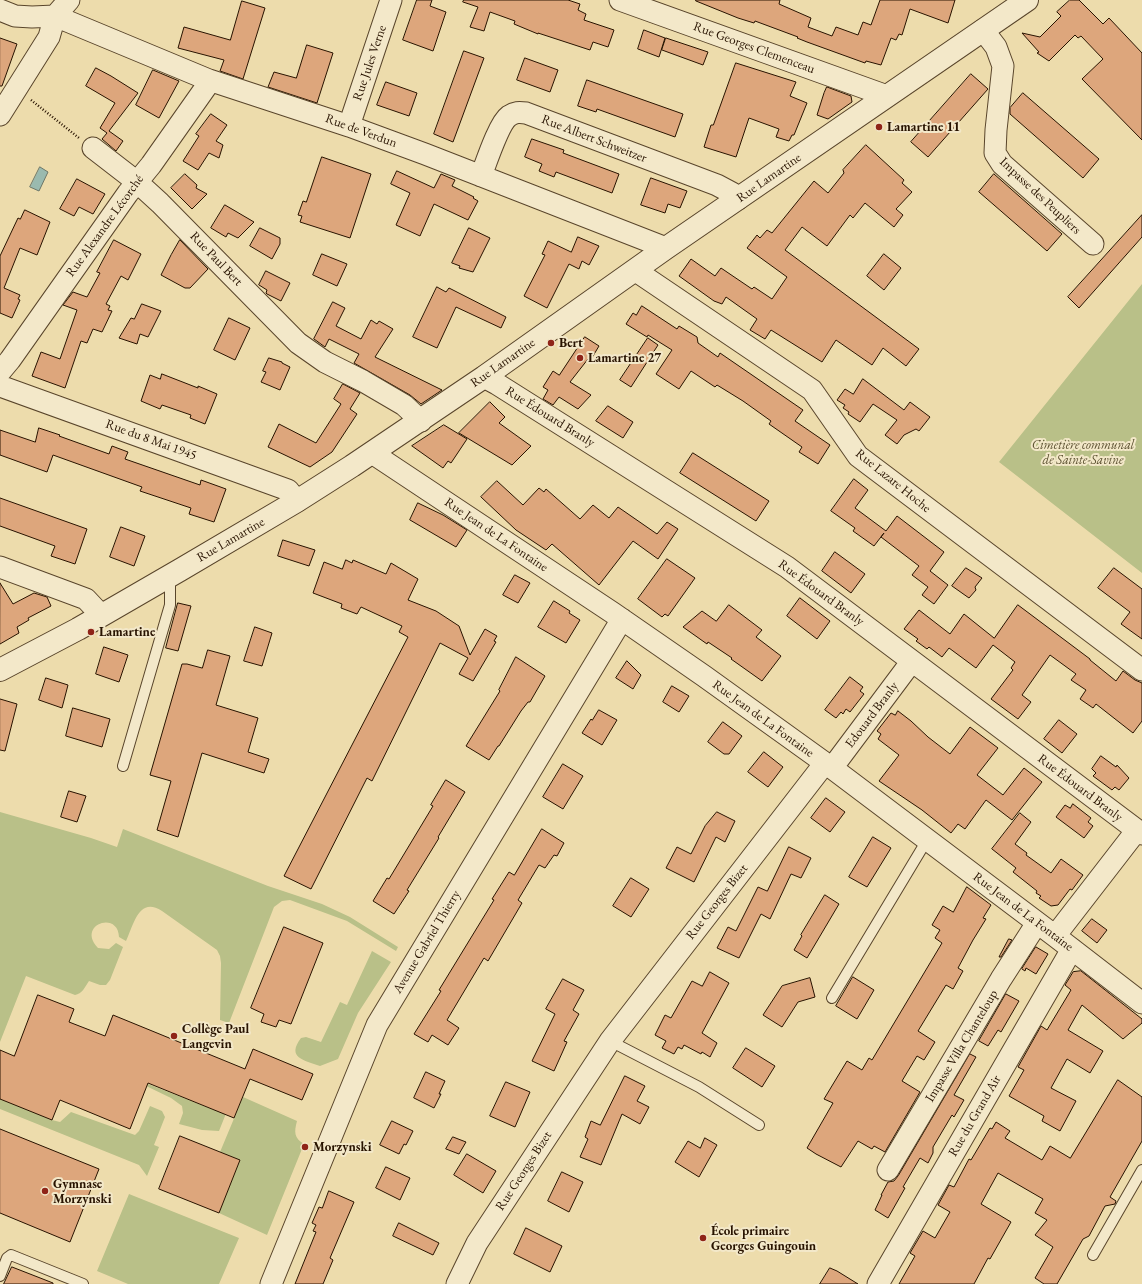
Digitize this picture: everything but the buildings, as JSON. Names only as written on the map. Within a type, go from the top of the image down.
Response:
[{"type":"street","points":[[0,115],[49,37],[55,16],[69,0]]},
{"type":"street","name":"Rue Jules Verne","points":[[349,126],[391,0]]},
{"type":"street","name":"Rue Georges Clemenceau","points":[[620,0],[887,96]]},
{"type":"street","name":"Rue Lamartine","points":[[0,670],[78,629],[297,501],[484,377],[636,271],[666,248],[1027,0]]},
{"type":"street","points":[[0,10],[15,16],[55,16]]},
{"type":"street","name":"Rue de Verdun","points":[[55,16],[209,80],[349,126],[666,248]]},
{"type":"street","name":"Impasse des Peupliers","points":[[983,30],[996,47],[1003,66],[995,153],[1002,164],[1093,244]]},
{"type":"street","name":"Rue Alexandre Lécorché","points":[[0,372],[10,360],[54,295],[151,165],[206,87],[209,80]]},
{"type":"street","name":"Rue Albert Schweitzer","points":[[481,176],[500,129],[507,117],[516,112],[526,113],[717,185],[732,193],[738,199]]},
{"type":"street","name":"Rue Paul Bert","points":[[93,148],[137,182],[160,203],[298,342],[325,362],[404,405],[420,420]]},
{"type":"street","name":"Rue Lazare Hoche","points":[[636,271],[812,390],[858,456],[1142,670]]},
{"type":"street","name":"Rue Édouard Branly","points":[[484,377],[787,567],[1139,832]]},
{"type":"street","name":"Rue du 8 Mai 1945","points":[[0,385],[10,390],[288,490],[297,501]]},
{"type":"street","name":"Rue Jean de La Fontaine","points":[[372,452],[704,676],[828,766],[1072,948],[1142,1003]]},
{"type":"street","points":[[0,567],[86,599],[101,615]]},
{"type":"street","name":"Avenue Gabriel Thierry","points":[[270,1284],[377,1025],[622,620]]},
{"type":"street","name":"Edouard Branly","points":[[828,766],[912,661]]},
{"type":"street","name":"Rue Georges Bizet","points":[[457,1284],[477,1243],[610,1041],[828,766]]},
{"type":"street","points":[[1055,936],[1139,832]]},
{"type":"street","name":"Impasse Villa Chanteloup","points":[[888,1170],[1001,979],[1037,923]]},
{"type":"street","name":"Rue du Grand Air","points":[[878,1284],[1072,948]]},
{"type":"lane","points":[[123,766],[170,605],[170,576]]},
{"type":"lane","points":[[832,998],[927,840]]},
{"type":"lane","points":[[610,1041],[699,1087],[759,1125]]},
{"type":"lane","points":[[1093,1255],[1142,1170]]},
{"type":"lane","points":[[0,1276],[7,1258],[11,1255],[83,1284]]},
{"type":"path","points":[[16,89],[93,148]]},
{"type":"green space","name":"Cimetière communal de Sainte-Savine","points":[[1142,284],[1142,573],[999,462]]},
{"type":"green space","points":[[0,812],[117,847],[123,829],[268,886],[322,904],[350,917],[398,947],[396,951],[347,921],[290,900],[282,901],[274,907],[229,1023],[220,1020],[221,963],[217,950],[162,911],[154,907],[148,907],[143,909],[138,914],[126,941],[119,937],[117,929],[112,924],[100,924],[95,927],[92,933],[93,940],[98,948],[109,949],[116,943],[123,947],[110,980],[106,985],[100,985],[89,981],[81,992],[75,995],[26,976],[0,1042]]},
{"type":"green space","points":[[372,951],[391,962],[358,1013],[338,1059],[320,1066],[303,1060],[296,1054],[295,1050],[301,1038],[306,1037],[321,1042],[340,1002],[347,1005]]},
{"type":"green space","points":[[143,1082],[214,1110],[233,1096],[219,1131],[202,1130],[179,1124],[183,1113],[182,1106],[171,1098],[142,1084]]},
{"type":"green space","points":[[243,1097],[297,1121],[295,1128],[296,1134],[298,1139],[304,1144],[267,1235],[219,1213],[240,1160],[220,1152]]},
{"type":"green space","points":[[0,1099],[52,1120],[60,1122],[71,1112],[135,1135],[139,1131],[150,1106],[162,1111],[165,1117],[154,1145],[159,1147],[147,1176],[139,1165],[0,1109]]},
{"type":"green space","points":[[129,1194],[239,1238],[219,1284],[128,1284],[97,1271]]},
{"type":"water","points":[[40,167],[48,172],[39,191],[30,187]]},
{"type":"place","name":"Lamartine 11","points":[[879,127]]},
{"type":"place","name":"Bert","points":[[551,343]]},
{"type":"place","name":"Lamartine 27","points":[[580,358]]},
{"type":"place","name":"Lamartine","points":[[91,632]]},
{"type":"place","name":"Collège Paul Langevin","points":[[174,1036]]},
{"type":"place","name":"Morzynski","points":[[305,1147]]},
{"type":"place","name":"Gymnase Morzynski","points":[[45,1191]]},
{"type":"place","name":"École primaire Georges Guingouin","points":[[703,1238]]}]
